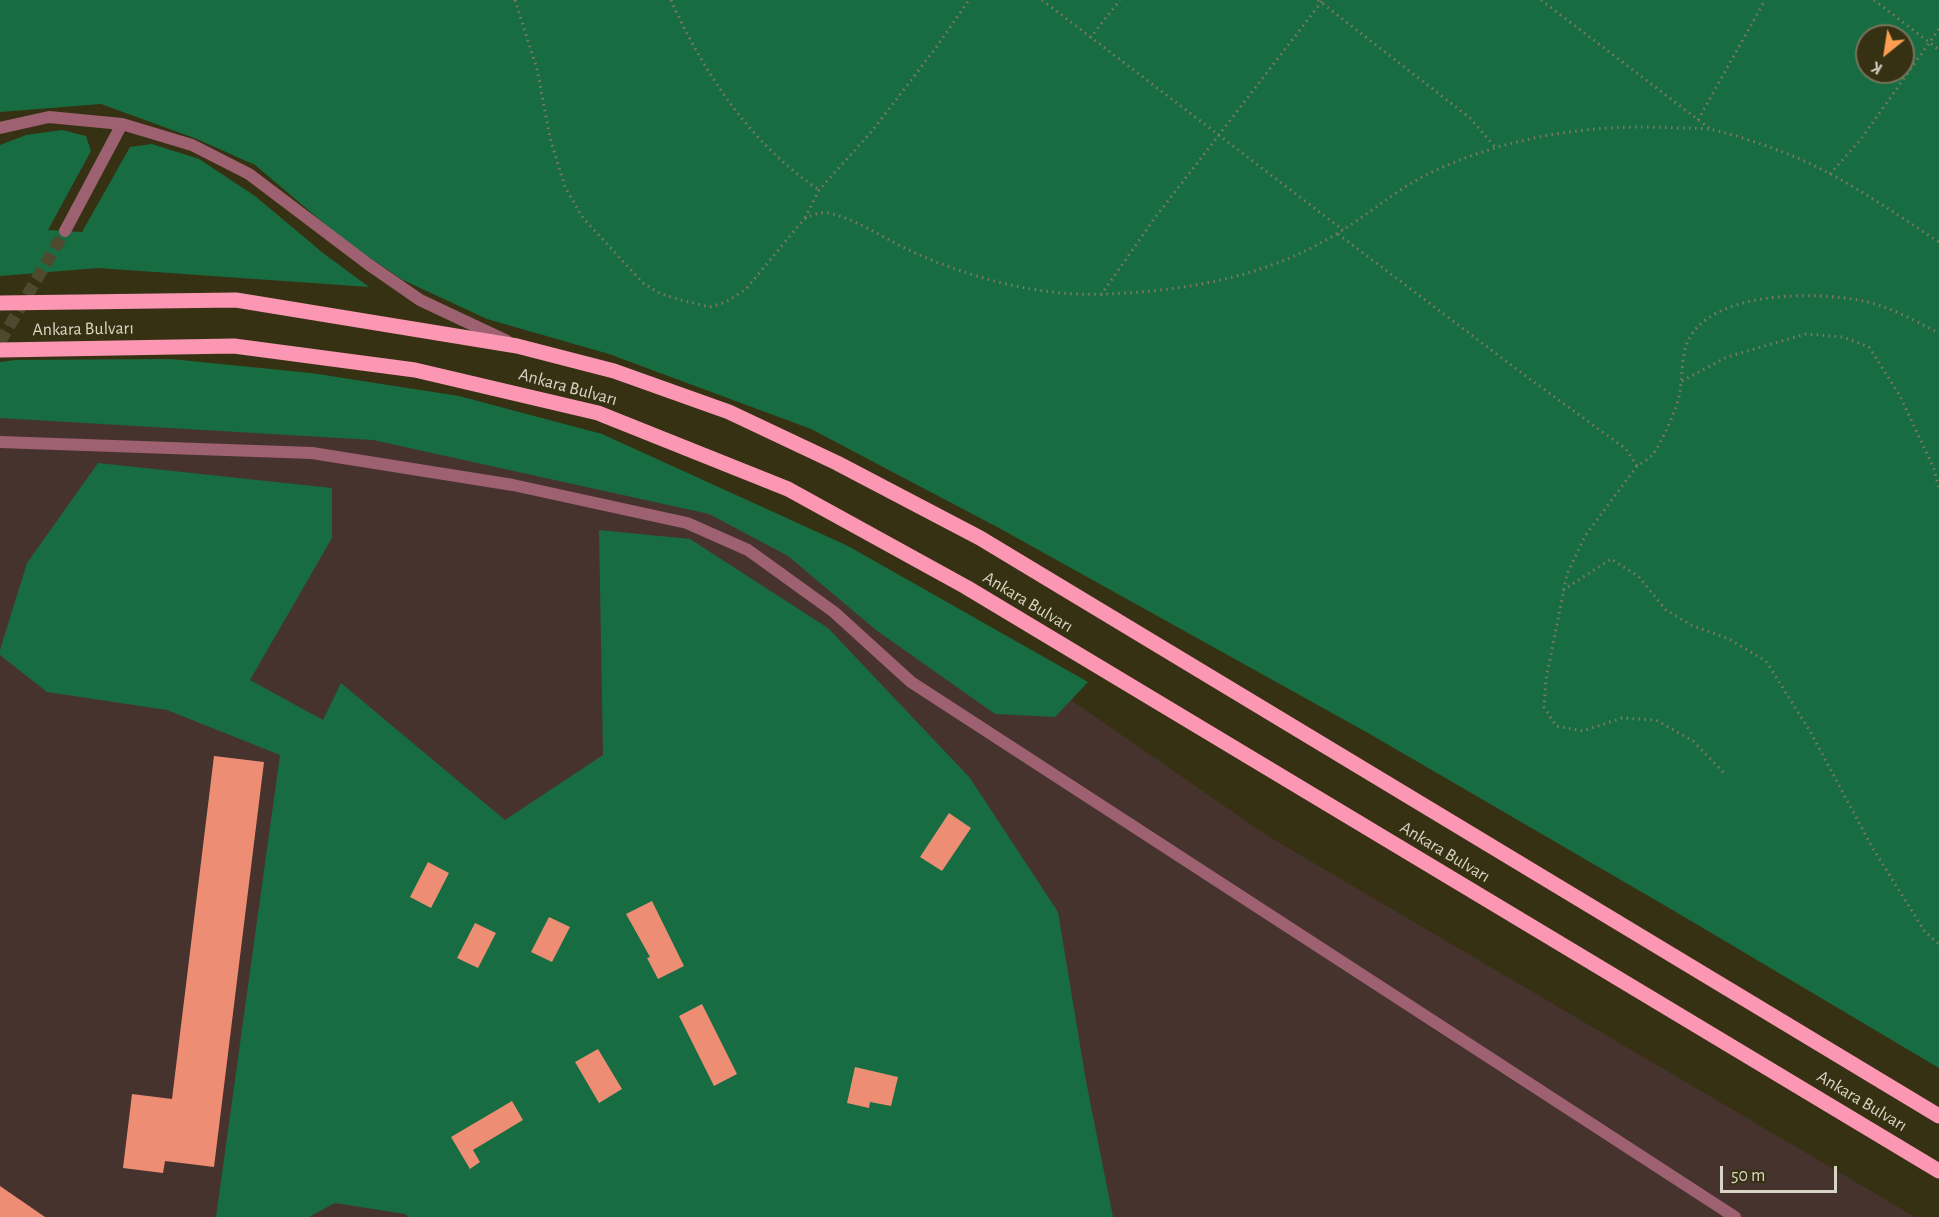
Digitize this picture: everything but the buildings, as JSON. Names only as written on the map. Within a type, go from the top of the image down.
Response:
[{"type":"main road","name":"Ankara Bulvarı","points":[[0,303],[236,300],[517,346],[614,370],[729,412],[837,463],[980,538],[1939,1116]]},
{"type":"main road","name":"Ankara Bulvarı","points":[[0,350],[234,346],[415,370],[598,412],[788,489],[966,587],[1939,1171]]},
{"type":"street","points":[[0,128],[49,117],[122,124],[192,145],[249,174],[359,258],[420,300],[517,346]]},
{"type":"street","points":[[65,231],[122,124]]},
{"type":"street","points":[[0,442],[312,453],[513,485],[687,523],[748,550],[834,612],[910,682],[1735,1217]]},
{"type":"path","points":[[516,0],[537,69],[550,138],[565,187],[583,218],[643,283],[661,294],[710,307],[726,302],[746,289],[804,219],[819,190],[872,131],[935,49],[969,0]]},
{"type":"path","points":[[672,0],[720,92],[747,125],[798,176],[819,190]]},
{"type":"path","points":[[1042,0],[1343,230]]},
{"type":"path","points":[[1090,38],[1120,0]]},
{"type":"path","points":[[1541,0],[1711,129]]},
{"type":"path","points":[[1698,120],[1765,0]]},
{"type":"path","points":[[1874,0],[1939,50]]},
{"type":"path","points":[[1101,295],[1154,219],[1219,137],[1320,1],[1470,117],[1495,147]]},
{"type":"path","points":[[1830,174],[1861,139],[1939,29]]},
{"type":"path","points":[[804,219],[816,213],[829,213],[845,218],[917,254],[996,281],[1034,290],[1101,295],[1161,291],[1210,284],[1280,263],[1338,234],[1429,174],[1495,147],[1545,136],[1598,129],[1654,126],[1711,129],[1780,150],[1830,174],[1939,242]]},
{"type":"path","points":[[1338,234],[1626,449],[1638,466]]},
{"type":"path","points":[[1724,773],[1693,741],[1656,720],[1622,718],[1583,731],[1556,726],[1544,707],[1546,679],[1563,590],[1567,574],[1585,536],[1638,466],[1652,454],[1667,428],[1680,397],[1686,344],[1698,325],[1726,308],[1768,298],[1825,295],[1866,301],[1939,333]]},
{"type":"path","points":[[1682,381],[1727,357],[1806,334],[1843,338],[1869,347],[1900,396],[1934,469],[1939,488]]},
{"type":"path","points":[[1563,590],[1611,559],[1638,576],[1666,610],[1691,625],[1729,639],[1766,661],[1811,733],[1872,847],[1925,932],[1939,944]]},
{"type":"shaded area","points":[[157,380],[693,483],[1029,671],[1266,835],[1915,1217],[0,1217],[0,399]]},
{"type":"green space","points":[[0,0],[1939,0],[1939,1068],[1368,733],[999,528],[811,429],[609,354],[487,319],[403,280],[345,241],[255,165],[197,139],[101,104],[0,112]]},
{"type":"green space","points":[[62,130],[86,136],[91,151],[48,230],[82,232],[130,147],[152,144],[199,159],[255,196],[323,253],[369,287],[98,268],[0,276],[0,145],[26,135]]},
{"type":"green space","points":[[171,359],[311,373],[459,396],[602,434],[848,546],[1088,682],[1055,717],[995,714],[876,630],[788,556],[709,514],[373,440],[0,418],[0,362]]},
{"type":"green space","points":[[98,463],[332,488],[332,538],[250,680],[323,720],[341,683],[505,820],[603,755],[599,530],[690,539],[828,628],[970,778],[1058,912],[1086,1081],[1113,1217],[409,1217],[405,1214],[335,1203],[309,1217],[216,1217],[280,755],[167,710],[47,692],[0,655],[27,563]]},
{"type":"tunnel","points":[[0,342],[65,231]]}]
